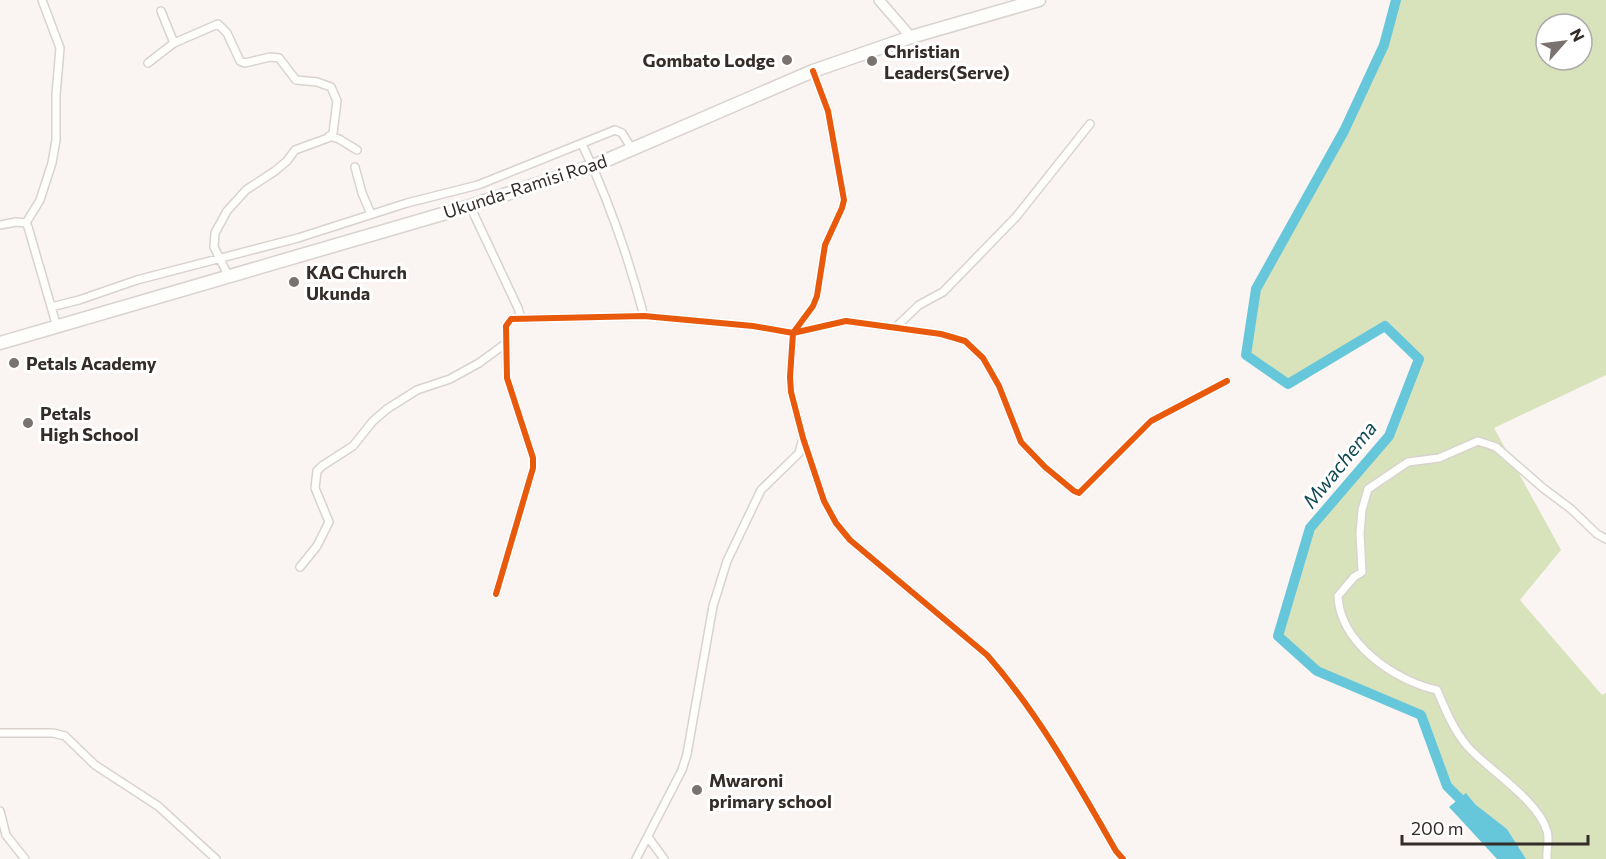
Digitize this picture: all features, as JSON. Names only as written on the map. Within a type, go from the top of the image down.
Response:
[{"type":"highway","name":"Ukunda-Ramisi Road","points":[[0,343],[470,206],[592,166],[813,71],[911,38],[1039,0]]},
{"type":"street","points":[[42,0],[60,48],[56,95],[56,140],[52,163],[40,200],[26,223],[57,327]]},
{"type":"street","points":[[879,0],[911,38]]},
{"type":"street","points":[[161,11],[174,43]]},
{"type":"street","points":[[148,63],[174,43],[218,24],[227,33],[240,61],[244,63],[270,57],[279,58],[296,80],[317,82],[331,87],[335,94],[337,101],[333,133],[295,150],[287,161],[246,190],[227,211],[215,232],[214,247],[229,277]]},
{"type":"street","points":[[813,71],[828,111],[844,200],[825,245],[817,296],[813,306],[793,333],[790,377],[791,392],[802,438],[824,501],[836,523],[850,540],[987,655],[1000,669],[1042,726],[1116,851],[1123,859]]},
{"type":"street","points":[[896,327],[919,305],[943,292],[1016,217],[1090,124]]},
{"type":"street","points":[[51,307],[220,257],[297,238],[407,202],[478,185],[615,130],[622,133],[632,149]]},
{"type":"street","points":[[329,136],[357,150]]},
{"type":"street","points":[[582,144],[611,207],[627,253],[644,316]]},
{"type":"street","points":[[355,167],[371,214]]},
{"type":"street","points":[[470,206],[516,302],[521,319]]},
{"type":"street","points":[[0,225],[26,223]]},
{"type":"street","points":[[297,238],[301,255]]},
{"type":"street","points":[[496,594],[533,468],[533,458],[507,378],[505,344],[507,321],[511,319],[644,316],[743,325],[793,333],[846,321],[941,334],[965,341],[983,358],[999,386],[1021,442],[1045,466],[1079,493],[1151,422],[1227,381]]},
{"type":"street","points":[[300,567],[317,546],[329,522],[315,488],[317,471],[353,446],[373,421],[387,409],[417,390],[450,379],[479,363],[505,344]]},
{"type":"street","points":[[636,859],[682,770],[687,754],[713,606],[727,561],[761,490],[799,453],[802,438]]},
{"type":"street","points":[[1547,859],[1548,833],[1542,819],[1519,792],[1466,745],[1447,714],[1437,690],[1378,664],[1358,643],[1339,609],[1338,596],[1354,577],[1362,572],[1359,533],[1368,489],[1408,462],[1439,458],[1478,441],[1496,447],[1571,509],[1597,534],[1606,539]]},
{"type":"street","points":[[0,733],[53,733],[67,738],[95,765],[158,806],[216,859]]},
{"type":"street","points":[[0,811],[1,824],[6,835],[25,859]]},
{"type":"street","points":[[648,837],[664,859]]},
{"type":"green space","points":[[1396,0],[1606,0],[1606,375],[1494,428],[1561,550],[1520,600],[1602,695],[1606,693],[1606,859],[1526,859],[1507,829],[1478,807],[1467,794],[1460,799],[1447,786],[1421,715],[1317,671],[1278,636],[1310,528],[1389,436],[1419,359],[1385,326],[1288,384],[1246,355],[1256,289],[1344,131],[1384,45]]},
{"type":"water","points":[[1466,793],[1476,805],[1507,829],[1526,859],[1497,859],[1449,807]]},
{"type":"waterway","name":"Mwachema","points":[[1396,0],[1384,45],[1344,131],[1256,289],[1246,355],[1288,384],[1385,326],[1419,359],[1389,436],[1310,528],[1278,636],[1317,671],[1421,715],[1447,786],[1470,809]]},
{"type":"cycle path","points":[[813,71],[828,111],[844,200],[825,245],[817,296],[813,306],[793,333],[790,377],[791,392],[803,438],[824,501],[836,523],[850,540],[987,655],[1024,701],[1123,859]]},
{"type":"cycle path","points":[[496,594],[533,468],[533,458],[507,378],[506,326],[511,319],[644,316],[753,326],[793,333],[846,321],[941,334],[965,341],[983,358],[999,386],[1021,442],[1045,467],[1079,493],[1151,421],[1227,381]]},
{"type":"place","name":"Gombato Lodge","points":[[787,60]]},
{"type":"place","name":"Christian Leaders(Serve)","points":[[872,61]]},
{"type":"place","name":"KAG Church Ukunda","points":[[294,282]]},
{"type":"place","name":"Petals Academy","points":[[14,363]]},
{"type":"place","name":"Petals High School","points":[[28,423]]},
{"type":"place","name":"Mwaroni primary school","points":[[697,790]]}]
